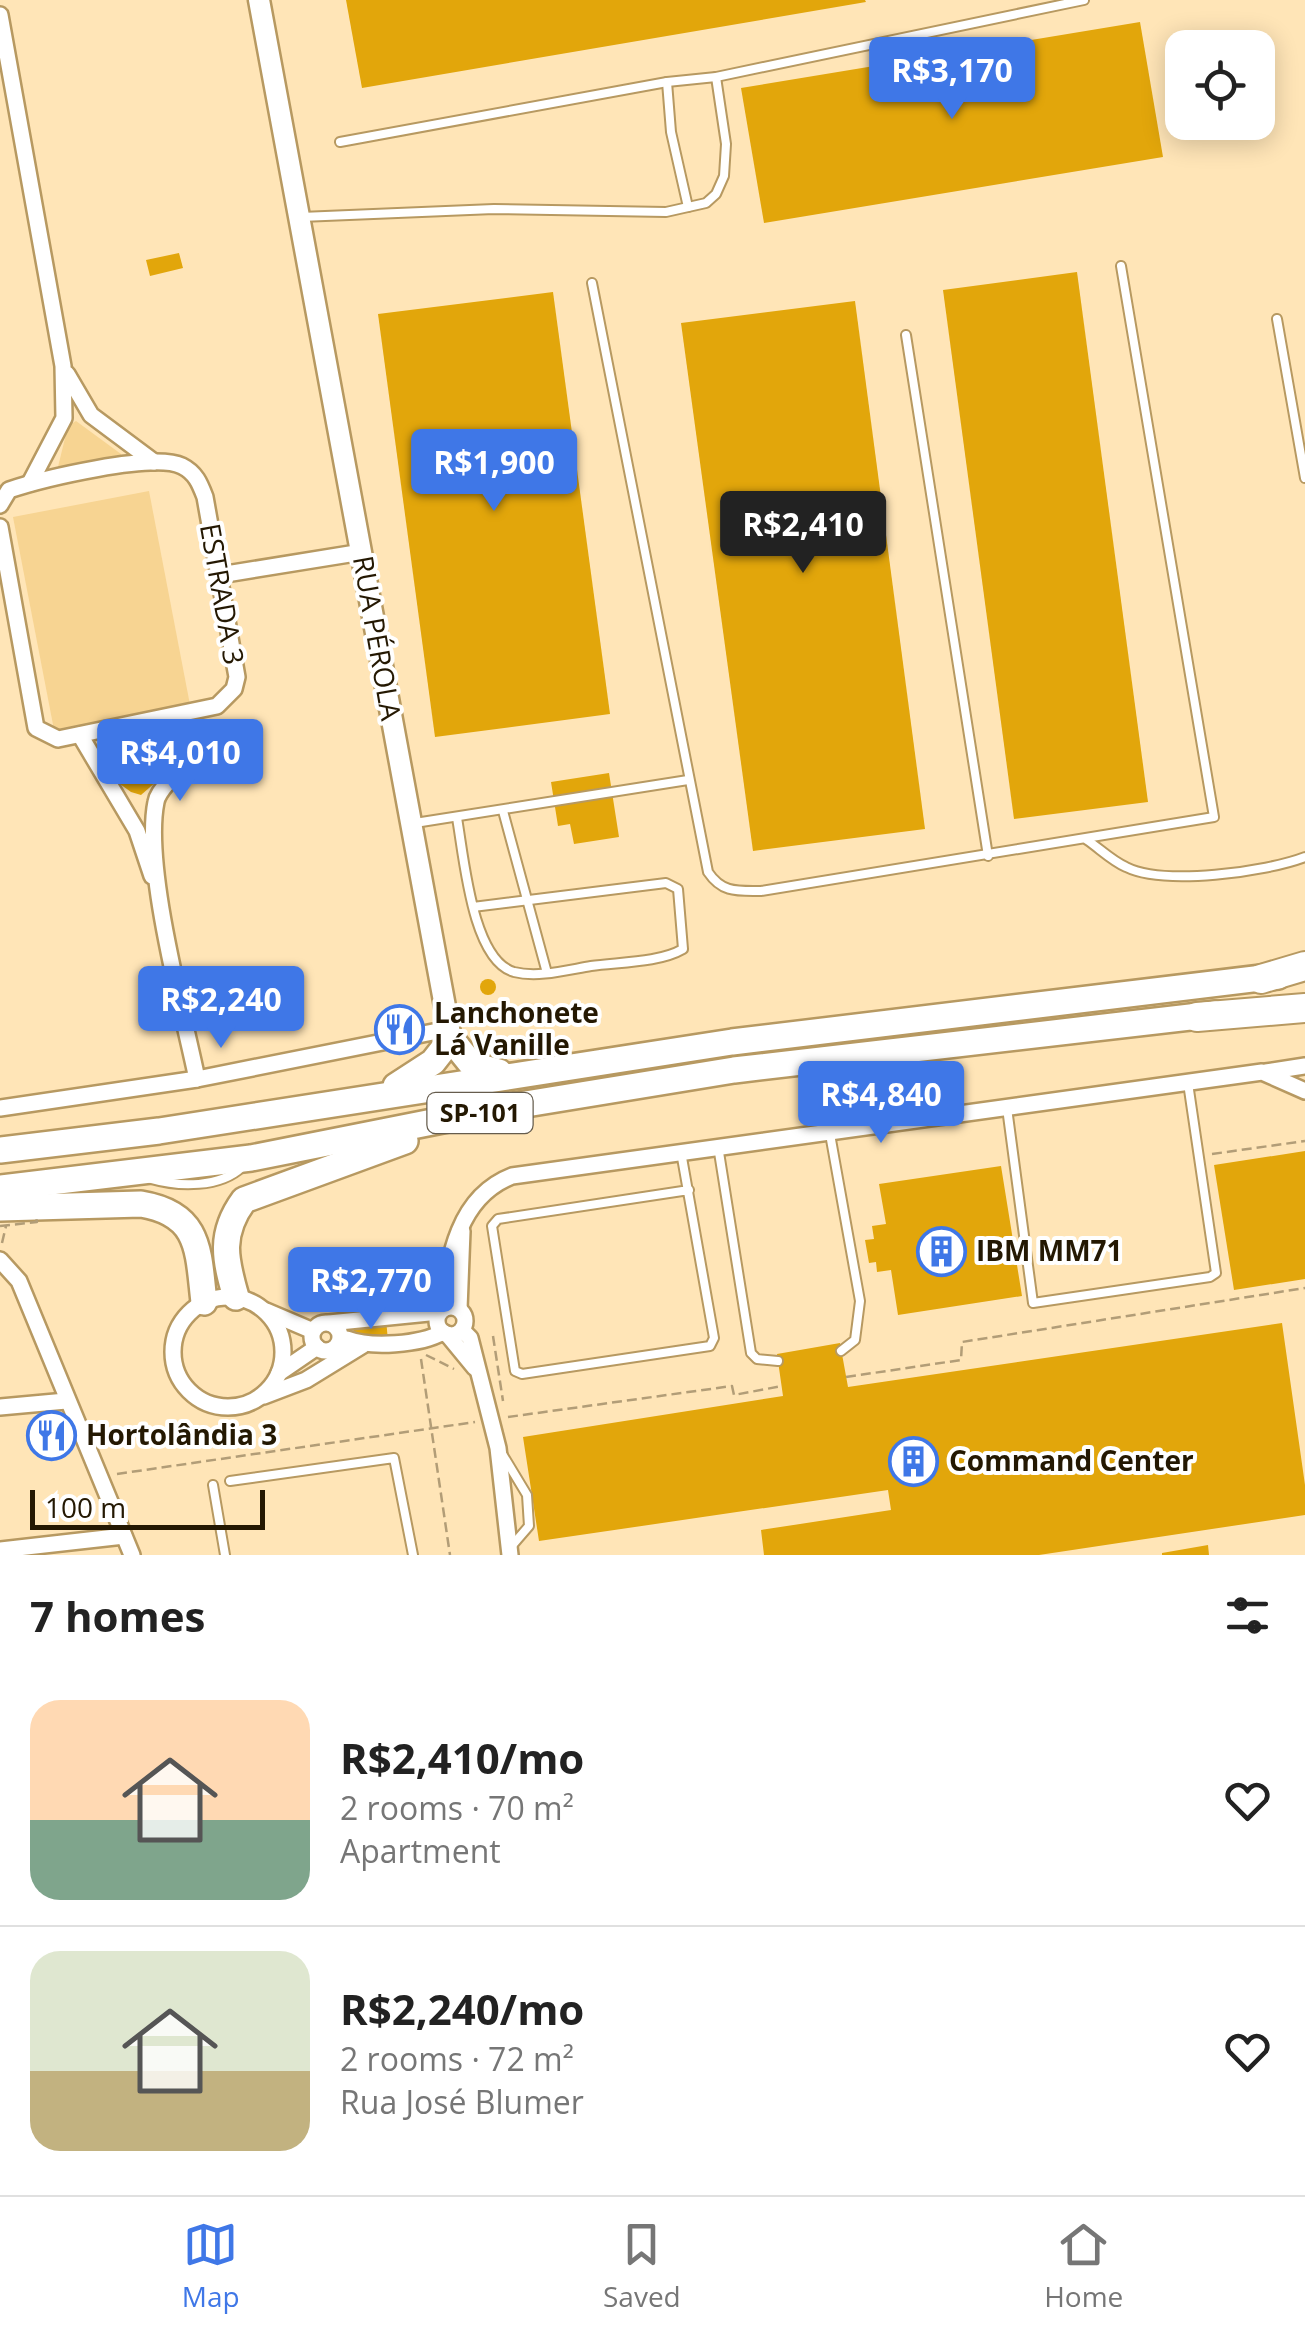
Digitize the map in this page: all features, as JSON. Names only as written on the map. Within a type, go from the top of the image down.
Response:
[{"type":"highway","points":[[1261,978],[1305,969]]},
{"type":"highway","name":"SP-101","points":[[0,1150],[159,1131],[524,1072],[1261,978]]},
{"type":"highway","name":"SP-101","points":[[0,1188],[251,1158],[508,1107],[734,1070],[1197,1017],[1305,1000]]},
{"type":"highway","points":[[1197,1017],[1305,1008]]},
{"type":"highway","points":[[383,1094],[434,1062],[450,1034],[472,1065],[524,1072]]},
{"type":"highway","points":[[236,1296],[224,1244],[231,1218],[244,1200],[280,1184],[508,1107]]},
{"type":"highway","points":[[0,1208],[141,1204],[164,1208],[185,1224],[195,1240],[204,1302]]},
{"type":"street","name":"RUA PÉROLA","points":[[260,0],[450,1034]]},
{"type":"street","points":[[0,15],[63,366],[64,418],[30,483]]},
{"type":"street","points":[[63,366],[90,415],[154,462]]},
{"type":"street","points":[[64,418],[76,413],[90,415]]},
{"type":"street","points":[[0,505],[9,490],[30,483],[154,462]]},
{"type":"street","name":"ESTRADA 3","points":[[0,527],[8,622],[36,728],[58,739],[217,706],[234,689],[237,677],[205,497],[196,476],[180,465],[154,462]]},
{"type":"street","points":[[220,576],[362,552]]},
{"type":"street","points":[[121,802],[156,798],[176,770],[181,715]]},
{"type":"street","points":[[80,735],[108,789],[121,802],[161,898]]},
{"type":"street","points":[[156,798],[161,898],[197,1079]]},
{"type":"street","points":[[0,1108],[197,1079],[450,1034]]},
{"type":"street","points":[[510,1552],[498,1448],[499,1418],[478,1371],[470,1338],[438,1325],[447,1310],[462,1227],[472,1202],[487,1185],[512,1176],[680,1150],[1305,1066]]},
{"type":"street","points":[[1262,1072],[1305,1091]]},
{"type":"street","points":[[0,1260],[19,1281],[132,1555]]},
{"type":"street","points":[[256,1400],[279,1374],[315,1339],[330,1322],[447,1310],[466,1321],[430,1339],[363,1345],[347,1339],[325,1351],[315,1339],[236,1296],[204,1302],[179,1327],[174,1361],[180,1378],[205,1402],[222,1407],[256,1400],[306,1380],[363,1345]]},
{"type":"street","points":[[262,1310],[282,1340],[279,1374]]},
{"type":"street","points":[[330,1322],[340,1332],[338,1346]]},
{"type":"street","points":[[0,1407],[66,1401]]},
{"type":"street","points":[[0,1550],[124,1536]]},
{"type":"lane","points":[[340,142],[667,82],[716,77],[1084,0]]},
{"type":"lane","points":[[297,217],[494,208],[666,212],[688,207],[716,194],[724,176],[726,144],[716,77]]},
{"type":"lane","points":[[667,82],[671,132],[688,207]]},
{"type":"lane","points":[[592,283],[708,872],[717,886],[732,891],[988,856],[1214,817],[1121,266]]},
{"type":"lane","points":[[1277,319],[1305,478]]},
{"type":"lane","points":[[906,335],[988,856]]},
{"type":"lane","points":[[411,824],[688,780]]},
{"type":"lane","points":[[503,811],[530,898],[546,973]]},
{"type":"lane","points":[[457,818],[473,907],[493,959],[518,973],[546,973],[682,950],[678,889],[666,883],[473,907]]},
{"type":"lane","points":[[1086,839],[1127,868],[1161,877],[1280,867],[1305,857]]},
{"type":"lane","points":[[1007,1108],[1033,1303],[1210,1277],[1216,1272],[1188,1083]]},
{"type":"lane","points":[[830,1129],[860,1301],[854,1340],[841,1351]]},
{"type":"lane","points":[[718,1146],[751,1353],[757,1359],[778,1362]]},
{"type":"lane","points":[[680,1150],[689,1190],[714,1338],[710,1346],[522,1374],[515,1371],[492,1226],[498,1219],[689,1190]]},
{"type":"lane","points":[[498,1448],[527,1495],[528,1526],[510,1552]]},
{"type":"lane","points":[[230,1481],[394,1458],[412,1555]]},
{"type":"lane","points":[[213,1485],[224,1555]]},
{"type":"path","points":[[1200,1156],[1305,1141]]},
{"type":"path","points":[[0,1226],[37,1222],[36,1218]]},
{"type":"path","points":[[846,1377],[961,1360],[962,1342],[1305,1288]]},
{"type":"path","points":[[493,1336],[499,1418]]},
{"type":"path","points":[[450,1555],[420,1352],[458,1372]]},
{"type":"path","points":[[102,1477],[732,1386],[734,1394],[782,1386]]},
{"type":"shaded area","points":[[76,421],[121,454],[121,459],[57,471],[68,426]]},
{"type":"shaded area","points":[[149,491],[191,710],[55,735],[13,517]]},
{"type":"building","points":[[346,0],[865,0],[866,2],[362,88]]},
{"type":"building","points":[[1140,22],[1163,157],[764,223],[741,88]]},
{"type":"building","points":[[179,253],[183,268],[150,276],[146,260]]},
{"type":"building","points":[[1077,272],[1148,802],[1014,819],[943,290]]},
{"type":"building","points":[[553,292],[610,714],[435,737],[378,314]]},
{"type":"building","points":[[855,301],[925,829],[753,851],[681,323]]},
{"type":"building","points":[[162,731],[169,736],[169,745],[157,781],[141,795],[131,792],[120,784],[100,745],[104,738]]},
{"type":"building","points":[[609,773],[619,837],[574,844],[570,824],[558,826],[551,782]]},
{"type":"building","points":[[488,979],[496,987],[488,995],[480,987]]},
{"type":"building","points":[[1305,1151],[1305,1279],[1234,1290],[1214,1165]]},
{"type":"building","name":"IBM MM71","points":[[1001,1166],[1022,1296],[898,1315],[891,1270],[877,1272],[876,1262],[869,1263],[865,1240],[874,1239],[872,1226],[886,1224],[879,1184]]},
{"type":"building","points":[[386,1319],[388,1341],[357,1346],[352,1324]]},
{"type":"building","name":"Command Center","points":[[1282,1323],[1305,1485],[1305,1515],[1039,1555],[764,1555],[761,1530],[891,1510],[888,1490],[539,1541],[523,1437],[783,1396],[777,1354],[840,1343],[848,1387]]},
{"type":"building","points":[[1208,1545],[1209,1555],[1162,1555],[1162,1553]]},
{"type":"place","name":"Lanchonete Lá Vanille","points":[[399,1029]]},
{"type":"place","name":"IBM MM71","points":[[941,1251]]},
{"type":"place","name":"Hortolândia 3","points":[[51,1435]]},
{"type":"place","name":"Command Center","points":[[914,1461]]}]
